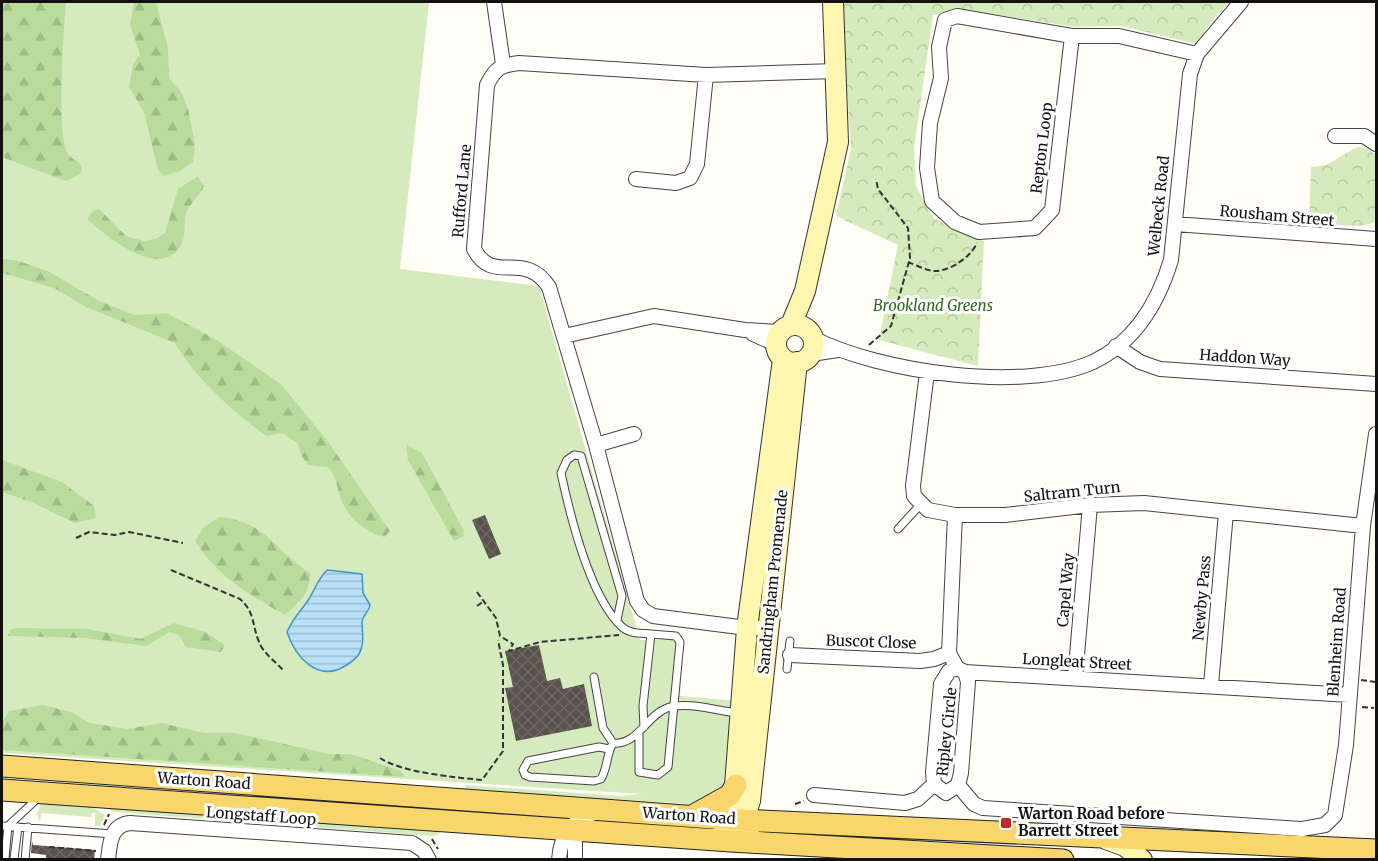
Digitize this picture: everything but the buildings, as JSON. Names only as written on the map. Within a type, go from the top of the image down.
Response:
[{"type":"main road","name":"Warton Road","points":[[2,766],[693,816],[742,802],[1103,838],[1377,850]]},
{"type":"main road","name":"Warton Road","points":[[2,790],[714,840],[1063,860]]},
{"type":"main road","points":[[693,816],[730,795],[742,802]]},
{"type":"street","points":[[494,2],[503,64],[519,63],[706,75],[836,71]]},
{"type":"street","name":"Sandringham Promenade","points":[[750,715],[747,628],[795,343],[838,142],[833,2]]},
{"type":"street","name":"Welbeck Road","points":[[564,336],[654,316],[746,330],[795,343],[843,350],[927,372],[1029,377],[1074,369],[1094,361],[1140,325],[1159,294],[1171,260],[1190,74],[1197,54],[1241,2]]},
{"type":"street","name":"Repton Loop","points":[[1072,36],[1052,210],[1035,228],[979,232],[955,222],[932,201],[928,157],[930,123],[941,78],[939,47],[945,20],[957,16],[1072,36],[1119,36],[1197,54]]},
{"type":"street","name":"Rufford Lane","points":[[503,64],[494,71],[487,85],[474,249],[480,260],[488,266],[531,268],[540,273],[549,287],[596,445],[637,601],[653,616],[747,628],[768,628]]},
{"type":"street","points":[[636,179],[676,183],[690,178],[697,164],[706,75]]},
{"type":"street","points":[[1335,136],[1364,136],[1377,144]]},
{"type":"street","name":"Rousham Street","points":[[1175,224],[1376,241]]},
{"type":"street","name":"Sandringham Promenade","points":[[742,802],[750,715],[768,628],[795,343]]},
{"type":"street","name":"Haddon Way","points":[[1116,346],[1140,362],[1160,369],[1377,384]]},
{"type":"street","points":[[921,504],[914,496],[912,486],[927,372]]},
{"type":"street","points":[[596,445],[634,434]]},
{"type":"street","name":"Blenheim Road","points":[[958,785],[974,804],[983,807],[1302,829],[1325,825],[1335,815],[1353,700],[1363,526],[1372,491],[1377,434]]},
{"type":"street","name":"Saltram Turn","points":[[921,504],[937,513],[1005,515],[1090,505],[1144,503],[1363,526]]},
{"type":"street","name":"Capel Way","points":[[1075,678],[1090,505]]},
{"type":"street","name":"Newby Pass","points":[[1211,686],[1226,512]]},
{"type":"street","points":[[955,515],[949,653],[961,670]]},
{"type":"street","name":"Buscot Close","points":[[790,648],[920,661],[949,653]]},
{"type":"street","name":"Longleat Street","points":[[961,670],[1211,686],[1353,700]]},
{"type":"street","name":"Ripley Circle","points":[[961,670],[968,682],[958,785],[946,793],[934,784],[941,684],[948,671],[961,670]]},
{"type":"street","points":[[814,795],[905,803],[918,800],[934,784]]},
{"type":"street","points":[[714,840],[730,831],[742,802]]},
{"type":"street","points":[[742,802],[748,829],[771,843]]},
{"type":"street","points":[[522,804],[556,817],[568,830],[576,846],[575,860]]},
{"type":"street","points":[[559,860],[561,839],[568,830],[585,816],[606,810]]},
{"type":"street","name":"Longstaff Loop","points":[[108,829],[130,823],[412,843],[424,850],[429,860]]},
{"type":"street","points":[[105,855],[108,829]]},
{"type":"street","points":[[1103,838],[1125,846],[1142,860]]},
{"type":"street","points":[[1149,860],[1175,842]]},
{"type":"lane","points":[[617,620],[622,596],[581,456],[574,455],[562,470],[562,478],[592,582],[617,620],[626,628],[634,633],[651,634],[679,638],[668,767],[658,776],[639,772],[651,634]]},
{"type":"lane","points":[[898,529],[921,504]]},
{"type":"lane","points":[[787,669],[790,648]]},
{"type":"lane","points":[[594,677],[603,729],[611,746],[605,773],[601,779],[594,781],[525,775],[523,770],[528,761],[599,747],[611,746],[620,744],[642,729],[655,716],[673,708],[750,715]]},
{"type":"lane","points":[[28,827],[24,860],[3,858],[5,826],[43,794]]},
{"type":"lane","points":[[5,826],[108,829]]},
{"type":"lane","points":[[15,859],[18,827]]},
{"type":"path","points":[[866,346],[891,326],[908,262],[908,228],[878,189],[876,179]]},
{"type":"path","points":[[908,262],[933,272],[944,270],[970,254],[976,246],[979,232]]},
{"type":"path","points":[[76,538],[89,532],[115,535],[129,532],[183,543]]},
{"type":"path","points":[[171,570],[240,599],[247,605],[255,622],[259,642],[284,670]]},
{"type":"path","points":[[477,592],[496,618],[500,636],[513,644],[509,651],[540,642],[620,635],[626,628]]},
{"type":"path","points":[[477,606],[484,601]]},
{"type":"path","points":[[380,758],[399,766],[436,775],[449,774],[482,780],[503,751],[504,665],[498,640]]},
{"type":"path","points":[[1358,680],[1377,682]]},
{"type":"path","points":[[1353,700],[1374,708]]},
{"type":"path","points":[[108,829],[109,814]]},
{"type":"path","points":[[49,847],[105,855]]},
{"type":"green space","points":[[2,2],[429,2],[400,269],[539,286],[640,640],[682,639],[680,696],[738,701],[729,786],[699,803],[689,804],[466,792],[465,785],[619,796],[642,794],[2,753]]},
{"type":"green space","points":[[2,2],[66,2],[62,127],[68,154],[82,166],[81,173],[66,181],[2,157]]},
{"type":"green space","points":[[134,2],[156,2],[168,48],[169,78],[181,92],[188,108],[195,144],[193,162],[180,171],[164,176],[158,170],[144,112],[129,87],[133,64],[140,54],[130,25]]},
{"type":"green space","name":"Brookland Greens","points":[[841,2],[1230,2],[1214,18],[1196,44],[1121,26],[1075,27],[965,10],[933,15],[914,148],[916,186],[934,219],[984,241],[978,366],[879,340],[898,245],[836,216],[851,149]]},
{"type":"green space","points":[[1357,147],[1369,149],[1376,156],[1376,222],[1362,226],[1309,224],[1311,167],[1326,165]]},
{"type":"green space","points":[[198,176],[204,186],[186,213],[183,241],[172,255],[161,259],[147,258],[120,244],[87,219],[92,212],[99,209],[126,236],[144,241],[156,239],[165,233],[178,189]]},
{"type":"green space","points":[[2,259],[15,260],[48,271],[99,301],[135,315],[166,313],[215,339],[281,384],[329,443],[390,531],[385,537],[367,530],[356,521],[344,506],[334,476],[328,467],[308,465],[301,455],[298,444],[283,433],[267,436],[242,417],[204,381],[175,343],[86,307],[54,288],[2,273]]},
{"type":"green space","points":[[406,444],[422,453],[463,529],[464,536],[454,541],[408,460]]},
{"type":"green space","points":[[2,460],[62,482],[94,506],[96,518],[75,523],[31,502],[2,492]]},
{"type":"green space","points":[[219,517],[248,524],[259,530],[310,573],[306,592],[285,615],[224,575],[195,541],[204,527]]},
{"type":"green space","points":[[173,623],[205,632],[225,645],[221,652],[186,647],[179,635],[170,632],[146,646],[85,638],[8,636],[10,630],[17,628],[87,629],[141,639]]},
{"type":"green space","points":[[43,705],[71,712],[90,723],[127,729],[162,723],[204,733],[235,733],[329,754],[351,754],[401,771],[405,777],[2,750],[2,723],[9,711]]},
{"type":"green space","points":[[41,803],[91,806],[105,815],[100,826],[95,826],[95,813],[92,813],[91,817],[41,813],[40,822],[37,815]]},
{"type":"green space","points":[[93,803],[445,830],[434,836],[114,812]]},
{"type":"water","points":[[327,570],[362,574],[363,593],[370,605],[362,620],[363,642],[359,654],[345,666],[325,671],[316,669],[301,658],[287,632]]},
{"type":"place","name":"Warton Road before Barrett Street","points":[[1006,823]]}]
